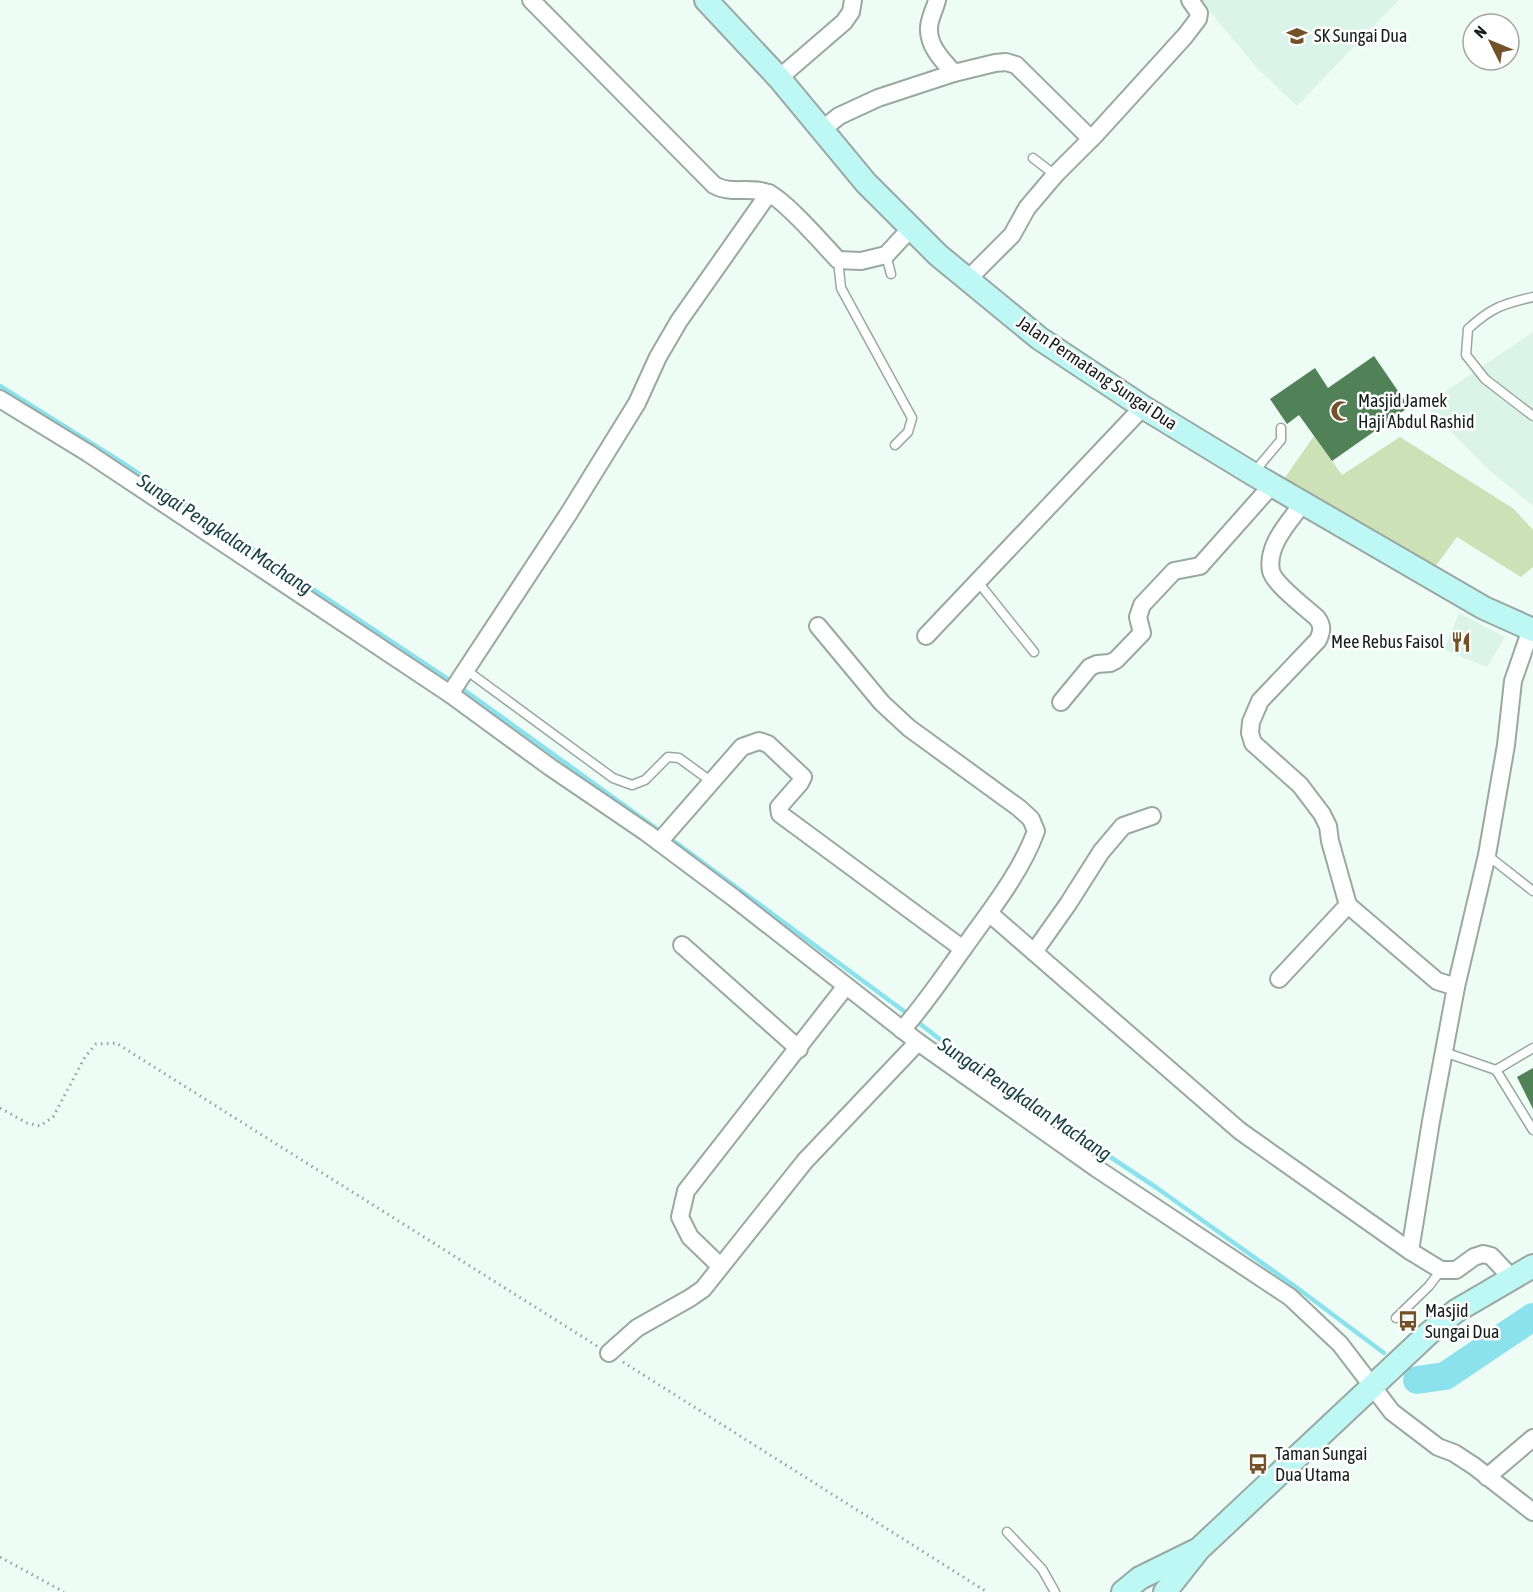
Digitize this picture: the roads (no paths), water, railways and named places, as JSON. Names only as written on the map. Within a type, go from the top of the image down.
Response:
[{"type":"main road","name":"Jalan Permatang Sungai Dua","points":[[706,0],[779,78],[867,183],[911,228],[938,255],[1039,338],[1143,407],[1262,479],[1484,608],[1532,630]]},
{"type":"main road","points":[[1170,1591],[1199,1549],[1428,1334],[1456,1311],[1533,1266]]},
{"type":"main road","points":[[1123,1592],[1140,1578],[1199,1549]]},
{"type":"street","points":[[531,0],[714,185],[724,191],[758,190],[769,193],[801,221],[838,260],[861,261],[886,255],[911,228]]},
{"type":"street","points":[[779,78],[844,22],[853,0]]},
{"type":"street","points":[[937,0],[928,28],[932,45],[954,73]]},
{"type":"street","points":[[968,279],[1012,235],[1028,208],[1055,176],[1091,140],[1198,19],[1199,13],[1190,0]]},
{"type":"street","points":[[823,129],[839,116],[878,98],[954,73],[1006,62],[1016,65],[1091,140]]},
{"type":"street","points":[[450,694],[569,513],[637,403],[658,357],[679,321],[769,193]]},
{"type":"street","points":[[0,399],[88,453],[450,694],[659,842],[903,1028],[918,1042],[1096,1168],[1290,1297],[1340,1344],[1392,1412],[1438,1447],[1454,1453],[1533,1512]]},
{"type":"street","points":[[927,636],[1143,407]]},
{"type":"street","points":[[1061,702],[1090,667],[1116,660],[1144,635],[1138,617],[1142,605],[1174,571],[1200,566],[1262,479]]},
{"type":"street","points":[[1303,503],[1280,534],[1273,550],[1271,572],[1277,581],[1317,618],[1322,631],[1318,640],[1260,701],[1251,722],[1250,733],[1253,743],[1300,786],[1322,813],[1328,826],[1348,905],[1437,981],[1456,987]]},
{"type":"street","points":[[818,626],[882,702],[909,729],[1019,808],[1031,819],[1036,831],[1030,848],[989,913],[927,1001],[903,1028]]},
{"type":"street","points":[[1410,1251],[1456,987],[1486,855],[1506,746],[1514,681],[1532,630]]},
{"type":"street","points":[[659,842],[742,747],[759,741],[768,744],[802,777],[800,783],[779,807],[780,814],[963,949]]},
{"type":"street","points":[[1034,952],[1101,852],[1123,826],[1152,816]]},
{"type":"street","points":[[1279,979],[1348,905]]},
{"type":"street","points":[[989,913],[1240,1131],[1410,1251],[1441,1270],[1456,1270],[1474,1257],[1483,1254],[1491,1256],[1511,1277]]},
{"type":"street","points":[[682,945],[799,1049]]},
{"type":"street","points":[[720,1266],[690,1237],[680,1217],[686,1191],[846,986]]},
{"type":"street","points":[[609,1353],[637,1328],[690,1299],[703,1289],[805,1161],[918,1042]]},
{"type":"street","points":[[1487,1477],[1533,1438]]},
{"type":"lane","points":[[1033,158],[1055,176]]},
{"type":"lane","points":[[886,255],[891,274]]},
{"type":"lane","points":[[838,260],[841,288],[912,418],[908,432],[895,445]]},
{"type":"lane","points":[[1533,297],[1507,303],[1485,313],[1468,329],[1466,355],[1485,379],[1533,416]]},
{"type":"lane","points":[[1262,479],[1281,440],[1281,428]]},
{"type":"lane","points":[[978,582],[1034,652]]},
{"type":"lane","points":[[466,670],[613,778],[632,785],[645,780],[668,757],[680,758],[712,782]]},
{"type":"lane","points":[[1486,855],[1533,891]]},
{"type":"lane","points":[[1496,1070],[1533,1048]]},
{"type":"lane","points":[[1444,1052],[1496,1070],[1533,1130]]},
{"type":"lane","points":[[1396,1318],[1429,1286],[1441,1270]]},
{"type":"lane","points":[[1007,1532],[1042,1569],[1055,1592]]},
{"type":"waterway","name":"Sungai Pengkalan Machang","points":[[0,386],[126,465],[451,681]]},
{"type":"waterway","name":"Sungai Pengkalan Machang","points":[[464,690],[657,829]]},
{"type":"waterway","name":"Sungai Pengkalan Machang","points":[[671,839],[905,1012],[979,1070],[1157,1188],[1384,1353]]},
{"type":"waterway","name":"Sungai Pengkalan Machang","points":[[1417,1380],[1445,1376],[1533,1317]]},
{"type":"place","name":"SK Sungai Dua","points":[[1297,36]]},
{"type":"place","name":"Masjid Jamek Haji Abdul Rashid","points":[[1341,411]]},
{"type":"place","name":"Mee Rebus Faisol","points":[[1461,642]]},
{"type":"place","name":"Masjid Sungai Dua","points":[[1408,1321]]},
{"type":"place","name":"Taman Sungai Dua Utama","points":[[1258,1464]]}]
